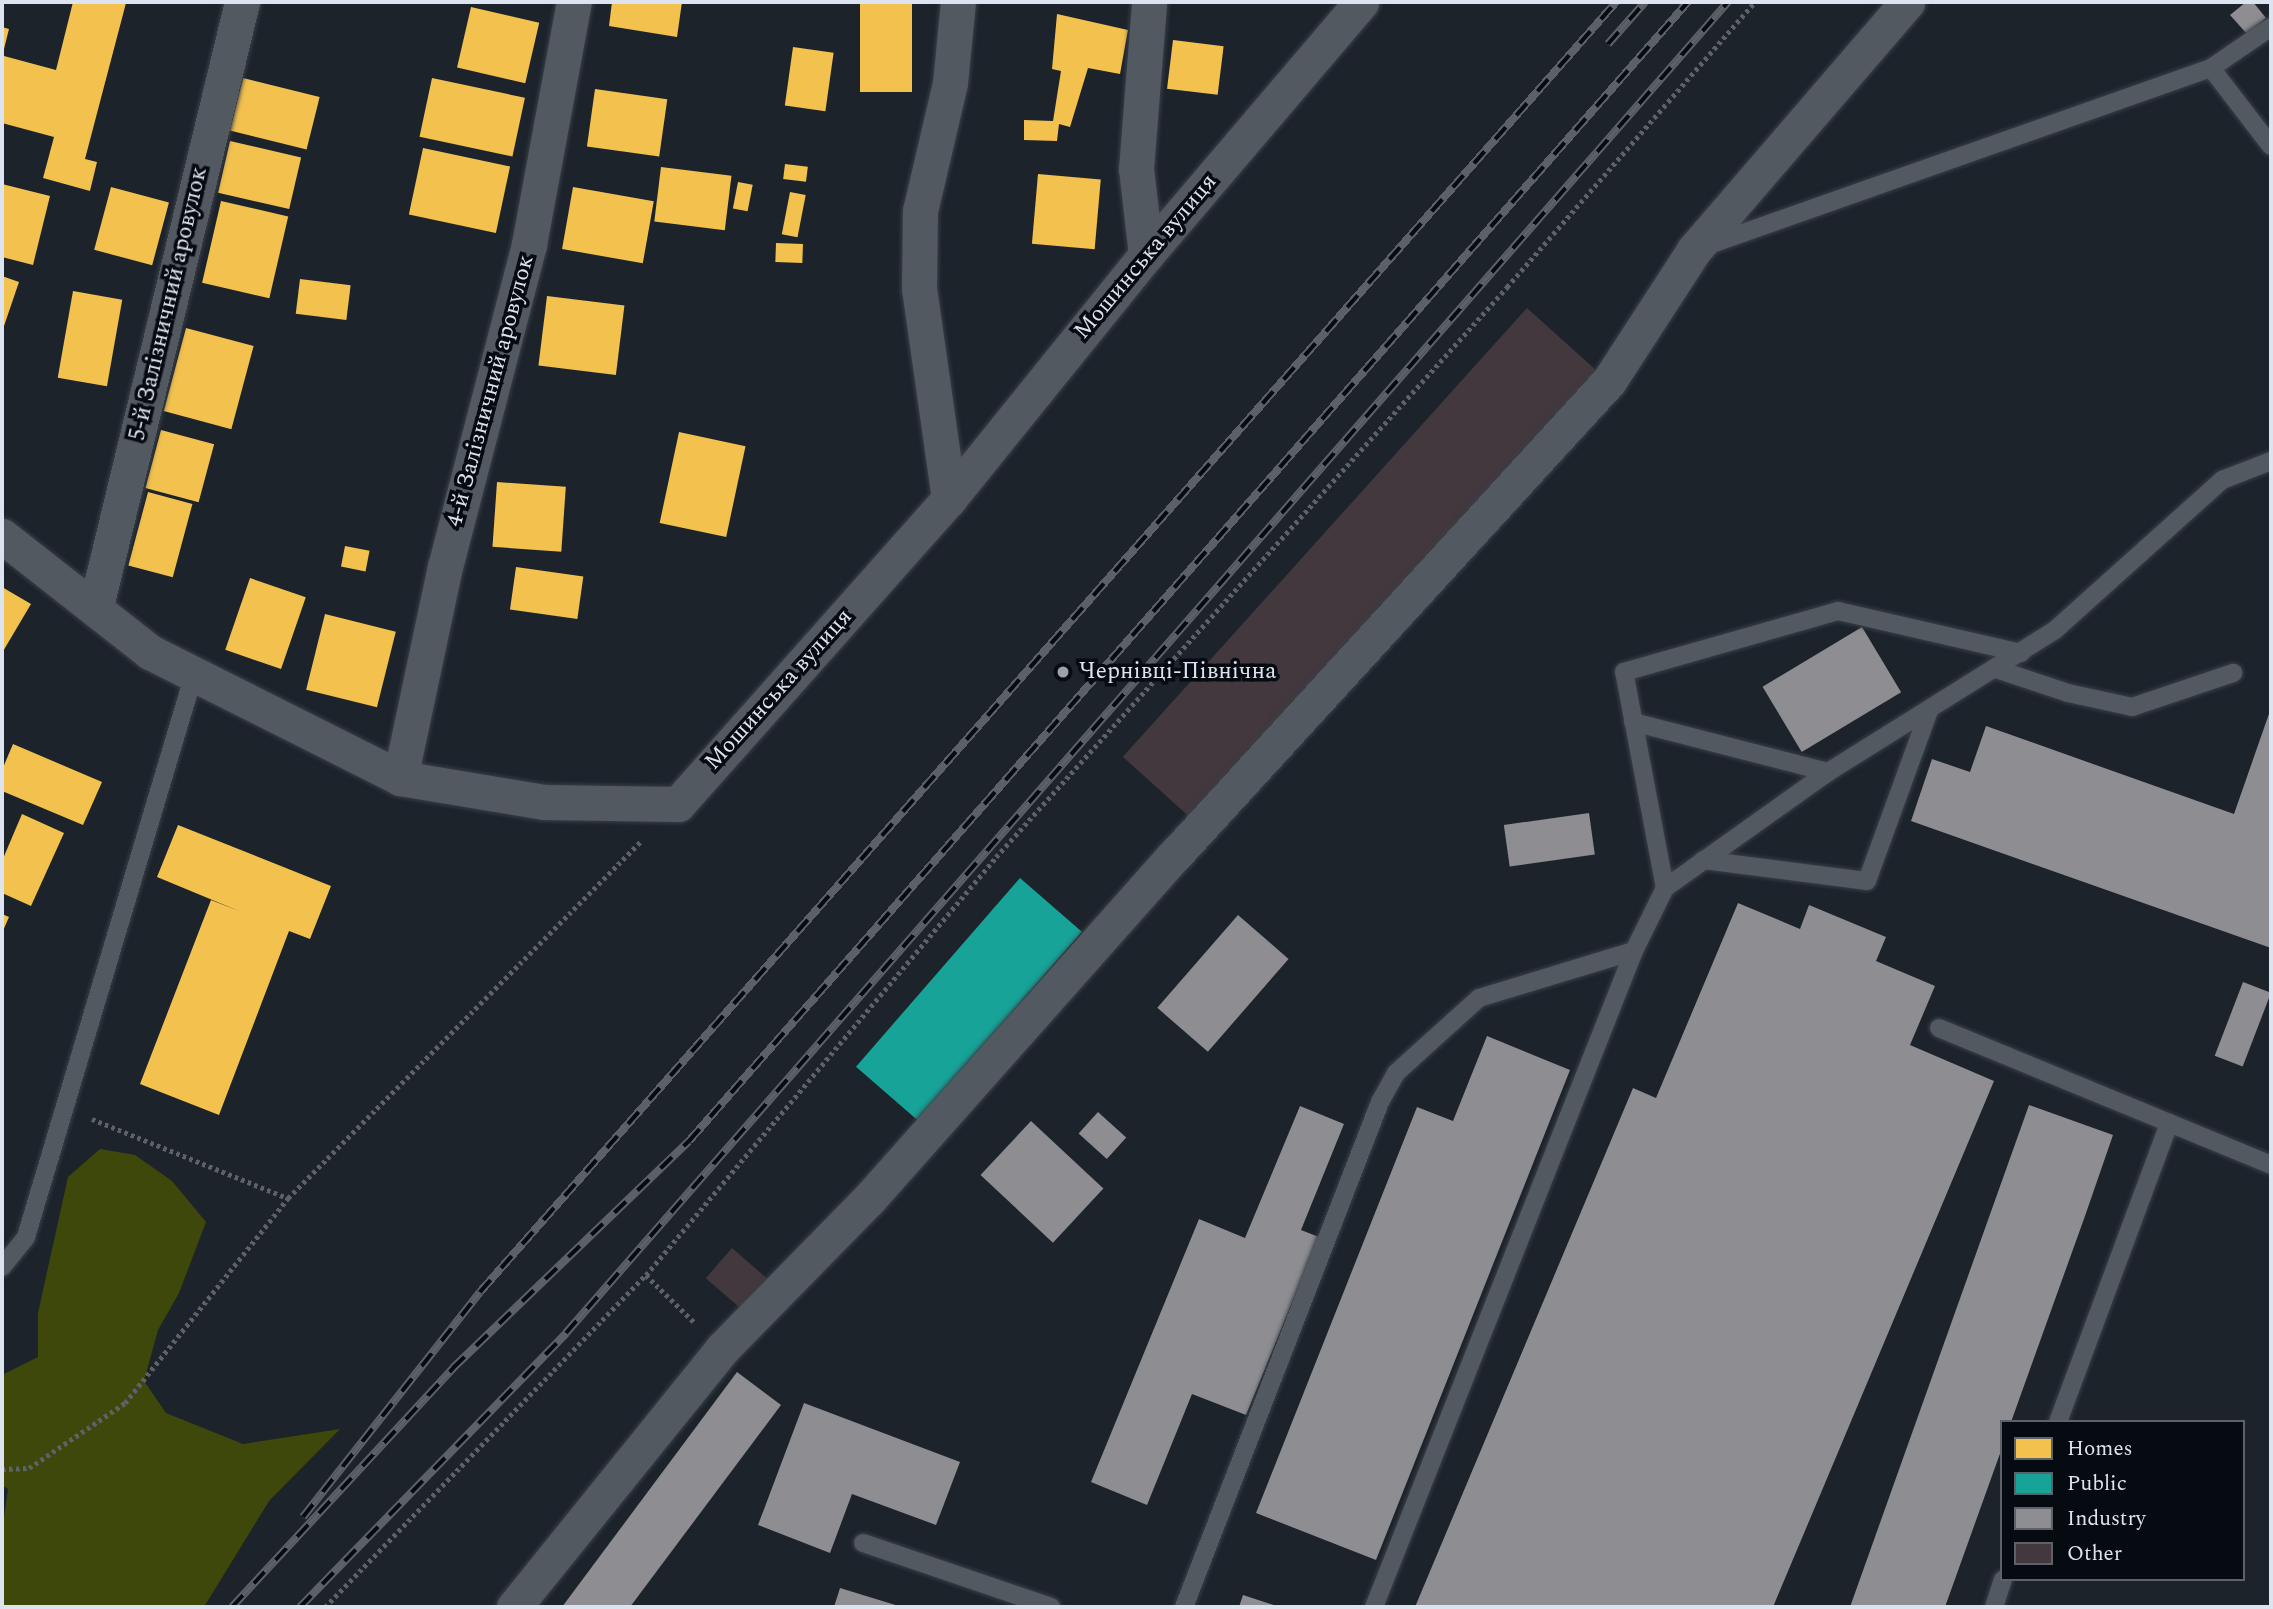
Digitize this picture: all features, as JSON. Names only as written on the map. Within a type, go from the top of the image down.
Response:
[{"type":"street","name":"5-й Залізничний аровулок","points":[[96,606],[242,2]]},
{"type":"street","name":"4-й Залізничний аровулок","points":[[400,778],[445,567],[529,244],[574,2]]},
{"type":"street","points":[[948,499],[919,289],[920,211],[950,83],[958,2]]},
{"type":"street","points":[[1146,255],[1136,169],[1149,2]]},
{"type":"street","name":"Мошинська вулиця","points":[[678,804],[948,499],[1146,255],[1362,2]]},
{"type":"street","points":[[514,1607],[722,1349],[869,1199],[1174,856],[1609,381],[1694,250],[1907,2]]},
{"type":"street","points":[[2,536],[96,606],[150,652],[400,778],[544,802],[678,804]]},
{"type":"lane","points":[[1694,250],[2211,68],[2271,27]]},
{"type":"lane","points":[[2211,68],[2271,146]]},
{"type":"lane","points":[[1374,1607],[1634,951],[1665,888],[1828,772],[2055,630],[2222,480],[2271,461]]},
{"type":"lane","points":[[1665,888],[1624,672],[1838,611],[2021,653]]},
{"type":"lane","points":[[1996,669],[2068,693],[2132,707],[2233,673]]},
{"type":"lane","points":[[2,1267],[26,1237],[194,674]]},
{"type":"lane","points":[[1703,860],[1867,881],[1929,711]]},
{"type":"lane","points":[[1633,722],[1828,772]]},
{"type":"lane","points":[[1184,1607],[1380,1102],[1396,1073],[1479,998],[1634,951]]},
{"type":"lane","points":[[1939,1028],[2271,1165]]},
{"type":"lane","points":[[2059,1420],[2169,1123]]},
{"type":"lane","points":[[863,1543],[1051,1607]]},
{"type":"lane","points":[[1994,1607],[2002,1581]]},
{"type":"path","points":[[325,1607],[646,1275],[996,856],[1497,297],[1755,2]]},
{"type":"path","points":[[2,1469],[29,1468],[125,1403],[288,1198],[678,804]]},
{"type":"path","points":[[65,1108],[288,1198]]},
{"type":"path","points":[[646,1275],[722,1349]]},
{"type":"green space","points":[[100,1149],[135,1155],[172,1181],[206,1222],[179,1293],[158,1330],[144,1381],[166,1413],[243,1444],[340,1429],[269,1501],[204,1607],[2,1607],[2,1531],[8,1489],[2,1485],[2,1375],[38,1357],[38,1313],[68,1177]]},
{"type":"building: Homes","points":[[73,2],[126,3],[85,159],[97,162],[90,191],[43,178],[54,137],[2,123],[4,56],[56,70]]},
{"type":"building: Homes","points":[[612,2],[682,2],[677,37],[609,26]]},
{"type":"building: Homes","points":[[860,2],[912,2],[912,92],[860,92]]},
{"type":"building: Homes","points":[[471,7],[539,23],[525,83],[457,67]]},
{"type":"building: Homes","points":[[1057,14],[1128,30],[1120,74],[1088,68],[1070,127],[1059,124],[1057,141],[1024,140],[1024,120],[1053,121],[1061,71],[1052,69]]},
{"type":"building: Homes","points":[[2,27],[9,29],[3,53],[2,53]]},
{"type":"building: Homes","points":[[1173,40],[1224,46],[1218,95],[1167,89]]},
{"type":"building: Homes","points":[[793,47],[834,53],[825,111],[785,105]]},
{"type":"building: Homes","points":[[243,78],[320,97],[307,150],[230,130]]},
{"type":"building: Homes","points":[[432,78],[525,98],[512,156],[420,137]]},
{"type":"building: Homes","points":[[595,89],[667,99],[659,157],[587,146]]},
{"type":"building: Homes","points":[[230,141],[301,157],[289,209],[218,193]]},
{"type":"building: Homes","points":[[423,148],[510,167],[496,233],[409,215]]},
{"type":"building: Homes","points":[[785,164],[808,167],[806,182],[783,179]]},
{"type":"building: Homes","points":[[661,167],[731,176],[725,230],[654,222]]},
{"type":"building: Homes","points":[[1038,174],[1101,179],[1095,249],[1032,244]]},
{"type":"building: Homes","points":[[738,182],[753,185],[748,211],[733,209]]},
{"type":"building: Homes","points":[[2,184],[50,196],[33,265],[2,257]]},
{"type":"building: Homes","points":[[111,187],[169,203],[152,265],[94,250]]},
{"type":"building: Homes","points":[[573,187],[654,201],[643,263],[562,249]]},
{"type":"building: Homes","points":[[790,192],[806,195],[798,237],[782,234]]},
{"type":"building: Homes","points":[[221,201],[288,217],[269,298],[202,283]]},
{"type":"building: Homes","points":[[776,243],[803,244],[802,263],[775,262]]},
{"type":"building: Homes","points":[[2,276],[19,282],[4,326],[2,325]]},
{"type":"building: Homes","points":[[300,279],[351,285],[346,320],[296,314]]},
{"type":"building: Homes","points":[[73,291],[122,300],[107,386],[58,378]]},
{"type":"building: Homes","points":[[547,296],[624,306],[616,375],[538,365]]},
{"type":"building: Homes","points":[[186,328],[254,346],[231,429],[164,411]]},
{"type":"building: Homes","points":[[161,430],[214,444],[199,502],[145,488]]},
{"type":"building: Homes","points":[[679,432],[746,446],[726,537],[660,523]]},
{"type":"building: Homes","points":[[497,482],[566,487],[561,552],[492,547]]},
{"type":"building: Homes","points":[[148,492],[192,504],[173,577],[128,565]]},
{"type":"building: Homes","points":[[345,546],[370,551],[366,571],[341,567]]},
{"type":"building: Homes","points":[[516,567],[583,576],[577,619],[510,610]]},
{"type":"building: Homes","points":[[250,578],[306,597],[281,669],[225,650]]},
{"type":"building: Homes","points":[[2,587],[31,604],[2,653]]},
{"type":"building: Homes","points":[[325,614],[396,632],[377,707],[306,690]]},
{"type":"building: Homes","points":[[13,744],[102,782],[83,825],[2,791],[2,770]]},
{"type":"building: Homes","points":[[22,814],[64,833],[31,906],[2,893],[2,861]]},
{"type":"building: Homes","points":[[178,825],[331,886],[310,939],[289,931],[219,1115],[140,1084],[211,900],[239,911],[157,877]]},
{"type":"building: Homes","points":[[2,914],[9,917],[2,933]]},
{"type":"building: Public","points":[[1020,878],[1082,932],[918,1120],[856,1067]]},
{"type":"building: Industry","points":[[2246,2],[2253,2],[2266,18],[2247,34],[2230,15]]},
{"type":"building: Industry","points":[[1862,627],[1901,692],[1802,752],[1763,687]]},
{"type":"building: Industry","points":[[2271,708],[2271,948],[1911,821],[1932,759],[1970,772],[1986,726],[2234,814]]},
{"type":"building: Industry","points":[[1589,813],[1595,855],[1510,867],[1504,825]]},
{"type":"building: Industry","points":[[1738,903],[1800,929],[1809,905],[1886,937],[1876,961],[1935,986],[1910,1045],[1994,1081],[1773,1607],[1415,1607],[1633,1088],[1656,1098]]},
{"type":"building: Industry","points":[[1238,915],[1289,959],[1208,1052],[1157,1008]]},
{"type":"building: Industry","points":[[2243,982],[2271,993],[2243,1067],[2215,1056]]},
{"type":"building: Industry","points":[[1487,1036],[1570,1070],[1376,1560],[1256,1513],[1417,1107],[1453,1121]]},
{"type":"building: Industry","points":[[2029,1105],[2113,1135],[2012,1420],[2000,1420],[2000,1454],[1945,1607],[1850,1607]]},
{"type":"building: Industry","points":[[1300,1106],[1344,1124],[1301,1230],[1319,1237],[1246,1415],[1192,1394],[1147,1505],[1091,1482],[1199,1219],[1245,1238]]},
{"type":"building: Industry","points":[[1098,1112],[1126,1137],[1107,1159],[1079,1134]]},
{"type":"building: Industry","points":[[1031,1121],[1103,1189],[1053,1243],[981,1175]]},
{"type":"building: Industry","points":[[737,1372],[781,1405],[630,1607],[562,1607]]},
{"type":"building: Industry","points":[[804,1403],[960,1462],[936,1525],[852,1494],[830,1553],[758,1525]]},
{"type":"building: Industry","points":[[840,1588],[902,1607],[834,1607]]},
{"type":"building: Industry","points":[[1243,1595],[1280,1607],[1239,1607]]},
{"type":"building: Other","points":[[1527,308],[1598,372],[1193,820],[1123,757]]},
{"type":"building: Other","points":[[732,1248],[767,1278],[740,1308],[706,1278]]},
{"type":"railway","points":[[303,1517],[480,1292],[1616,2]]},
{"type":"railway","points":[[1608,44],[1645,2]]},
{"type":"railway","points":[[232,1607],[453,1368],[689,1141],[1688,2]]},
{"type":"railway","points":[[300,1607],[566,1333],[1728,2]]},
{"type":"place","name":"Чернівці-Північна","points":[[1063,672]]}]
